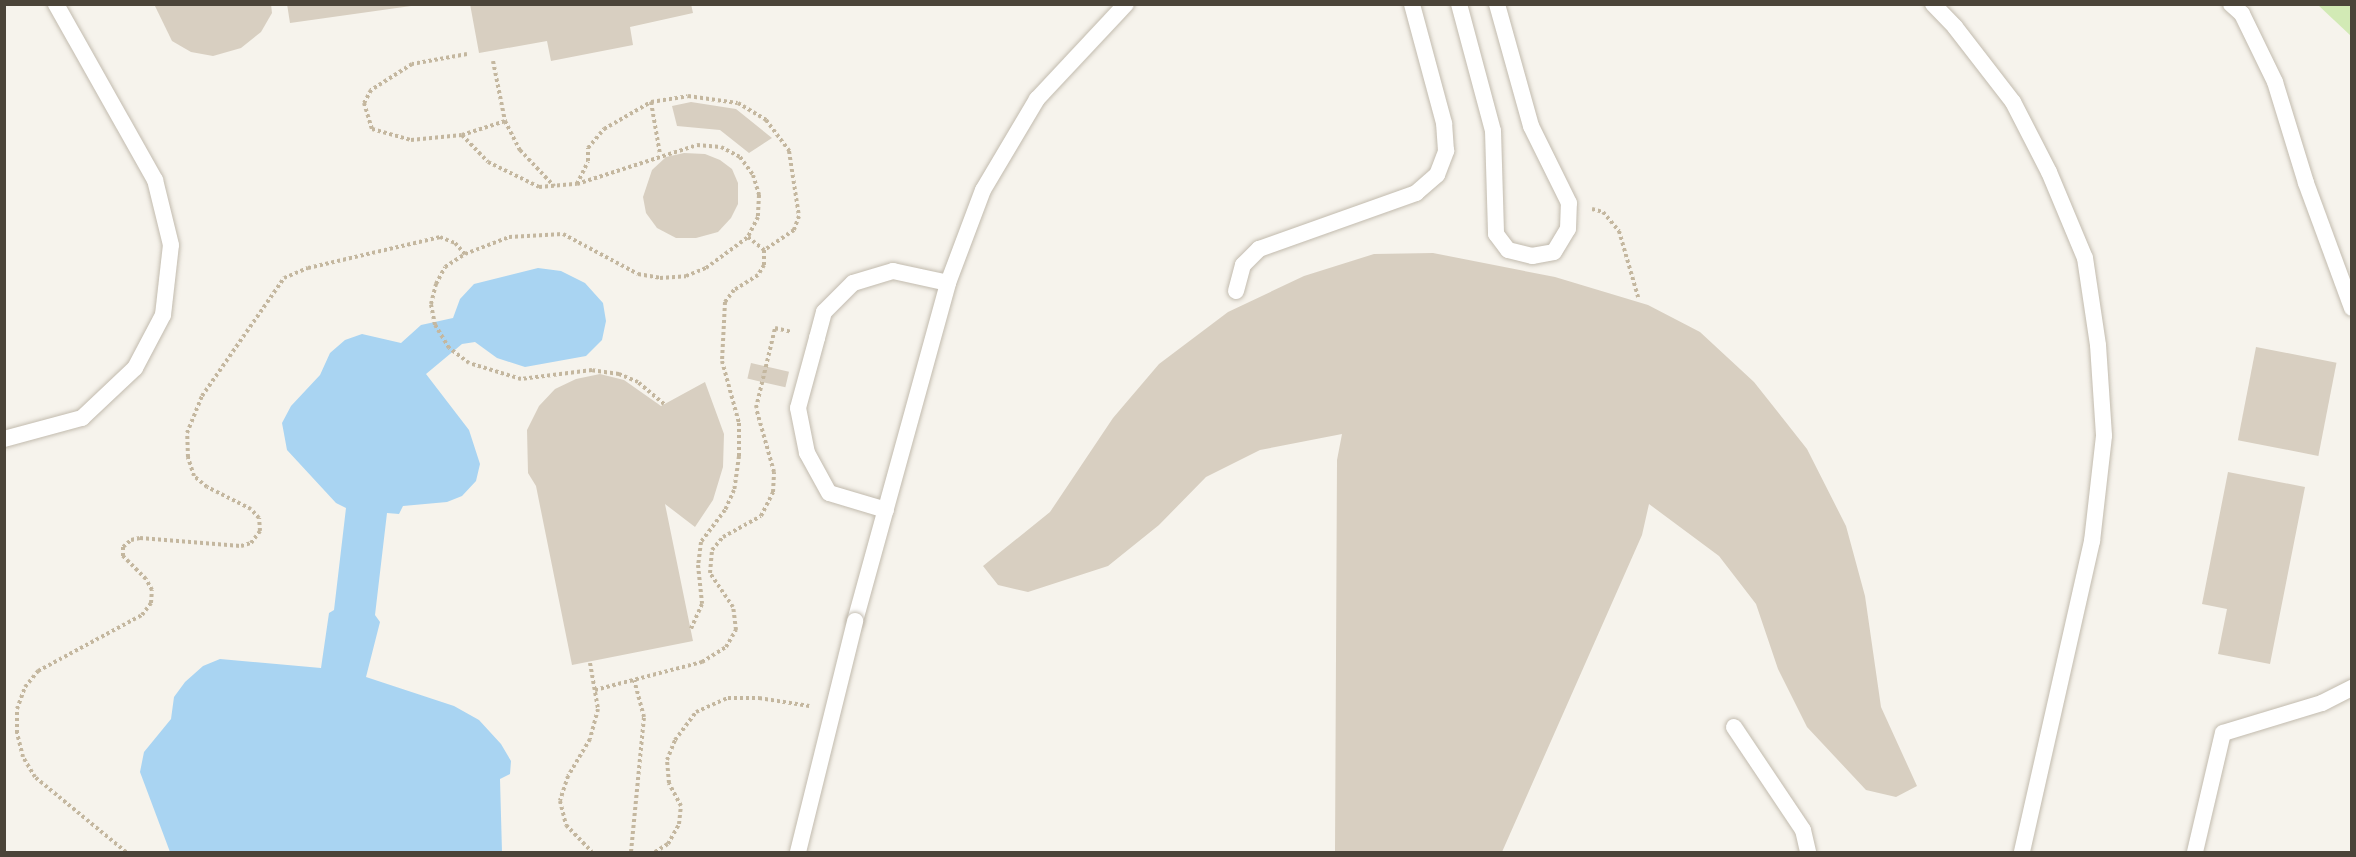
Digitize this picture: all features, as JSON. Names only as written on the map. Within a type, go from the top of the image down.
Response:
[{"type":"lane","points":[[4,439],[82,418],[135,368],[163,315],[171,245],[155,180],[56,4]]},
{"type":"lane","points":[[798,852],[855,621],[948,284],[983,190],[1038,99],[1126,4]]},
{"type":"lane","points":[[1236,291],[1243,265],[1259,249],[1416,193],[1437,175],[1446,151],[1444,123],[1413,4]]},
{"type":"lane","points":[[1459,4],[1493,131],[1496,234],[1508,250],[1532,256],[1554,252],[1568,229],[1569,203],[1531,126],[1497,4]]},
{"type":"lane","points":[[1933,4],[1955,27],[2013,102],[2049,172],[2085,258],[2098,345],[2104,436],[2092,541],[2022,852]]},
{"type":"lane","points":[[2231,4],[2242,14],[2275,82],[2306,183],[2352,308]]},
{"type":"lane","points":[[886,510],[829,493],[807,453],[798,408],[816,338],[824,312],[853,283],[893,272],[948,284]]},
{"type":"lane","points":[[2195,852],[2223,733],[2322,703],[2352,688]]},
{"type":"lane","points":[[1734,727],[1803,830],[1808,852]]},
{"type":"path","points":[[467,54],[412,64],[371,90],[364,103],[372,129],[411,140],[462,135],[505,121]]},
{"type":"path","points":[[493,61],[505,121],[520,150],[554,186]]},
{"type":"path","points":[[577,184],[588,161],[588,148],[604,129],[651,102],[688,96],[738,103],[766,120],[789,151],[799,216],[789,235],[764,250]]},
{"type":"path","points":[[651,102],[660,154]]},
{"type":"path","points":[[462,135],[488,162],[508,175],[539,187],[577,184],[660,154],[697,145],[721,147],[740,157],[753,175],[759,195],[758,217],[748,237],[728,255],[686,276],[660,278],[638,274],[563,234],[509,237],[465,254],[445,267],[431,304],[435,326],[449,348],[469,363],[521,379],[592,370],[619,374],[638,382],[664,404]]},
{"type":"path","points":[[1569,203],[1603,212],[1619,231],[1638,297]]},
{"type":"path","points":[[126,852],[35,777],[23,757],[17,733],[17,709],[25,687],[38,671],[142,615],[151,603],[149,585],[123,556],[123,547],[131,540],[140,538],[241,546],[251,543],[260,531],[259,518],[251,509],[207,487],[194,476],[188,457],[187,432],[202,396],[284,278],[308,268],[440,237],[455,243],[465,254]]},
{"type":"path","points":[[748,237],[764,250]]},
{"type":"path","points":[[691,629],[702,604],[698,565],[701,542],[725,510],[734,490],[739,456],[739,423],[722,360],[725,302],[734,290],[758,275],[764,265],[764,250]]},
{"type":"path","points":[[595,690],[702,662],[726,647],[736,630],[732,607],[710,573],[712,550],[723,537],[761,516],[773,492],[774,472],[756,408],[775,328],[816,338]]},
{"type":"path","points":[[590,663],[598,710],[590,739],[568,776],[560,801],[566,825],[592,852]]},
{"type":"path","points":[[631,852],[644,717],[634,680]]},
{"type":"path","points":[[655,852],[668,844],[680,824],[681,806],[669,783],[667,760],[675,740],[696,712],[728,698],[759,698],[820,707]]},
{"type":"green space","points":[[2318,5],[2351,5],[2351,36]]},
{"type":"water","points":[[538,268],[561,271],[585,283],[603,303],[606,321],[602,340],[586,356],[525,367],[497,358],[475,342],[462,344],[426,374],[469,430],[480,464],[476,481],[462,496],[447,502],[403,506],[399,514],[387,513],[375,615],[380,622],[366,677],[454,706],[479,720],[501,744],[511,761],[510,774],[500,779],[502,852],[170,852],[140,772],[144,752],[171,719],[174,697],[185,682],[203,666],[220,659],[321,668],[329,613],[334,610],[346,508],[336,503],[287,450],[282,423],[291,406],[320,375],[330,353],[345,340],[362,334],[401,343],[421,325],[453,318],[460,299],[474,284]]},
{"type":"building","points":[[154,4],[271,4],[272,13],[261,32],[241,48],[213,56],[191,52],[172,41]]},
{"type":"building","points":[[287,4],[410,4],[411,6],[290,23]]},
{"type":"building","points":[[470,4],[691,4],[693,13],[630,27],[633,45],[551,61],[547,41],[479,53]]},
{"type":"building","points":[[691,102],[736,109],[772,138],[749,153],[720,130],[677,126],[672,106]]},
{"type":"building","points":[[684,153],[705,154],[720,160],[732,169],[738,183],[738,204],[731,218],[718,232],[696,238],[676,238],[657,228],[646,213],[643,197],[652,170],[666,157]]},
{"type":"building","points":[[1433,253],[1555,277],[1648,305],[1700,332],[1754,382],[1807,449],[1846,526],[1865,596],[1881,707],[1917,786],[1896,797],[1866,790],[1807,727],[1778,669],[1756,604],[1719,556],[1649,504],[1642,535],[1502,852],[1335,852],[1337,460],[1342,434],[1260,450],[1206,477],[1159,525],[1108,566],[1028,592],[998,585],[983,566],[1050,512],[1113,418],[1159,364],[1228,312],[1304,276],[1374,254]]},
{"type":"building","points":[[2256,347],[2336,363],[2318,456],[2238,440]]},
{"type":"building","points":[[751,363],[789,372],[785,387],[747,379]]},
{"type":"building","points":[[600,374],[624,380],[661,406],[705,382],[724,434],[723,467],[713,500],[695,527],[665,504],[693,641],[572,665],[536,486],[528,473],[527,430],[539,406],[555,389],[576,379]]},
{"type":"building","points":[[2228,472],[2305,487],[2270,664],[2218,654],[2227,609],[2202,604]]}]
